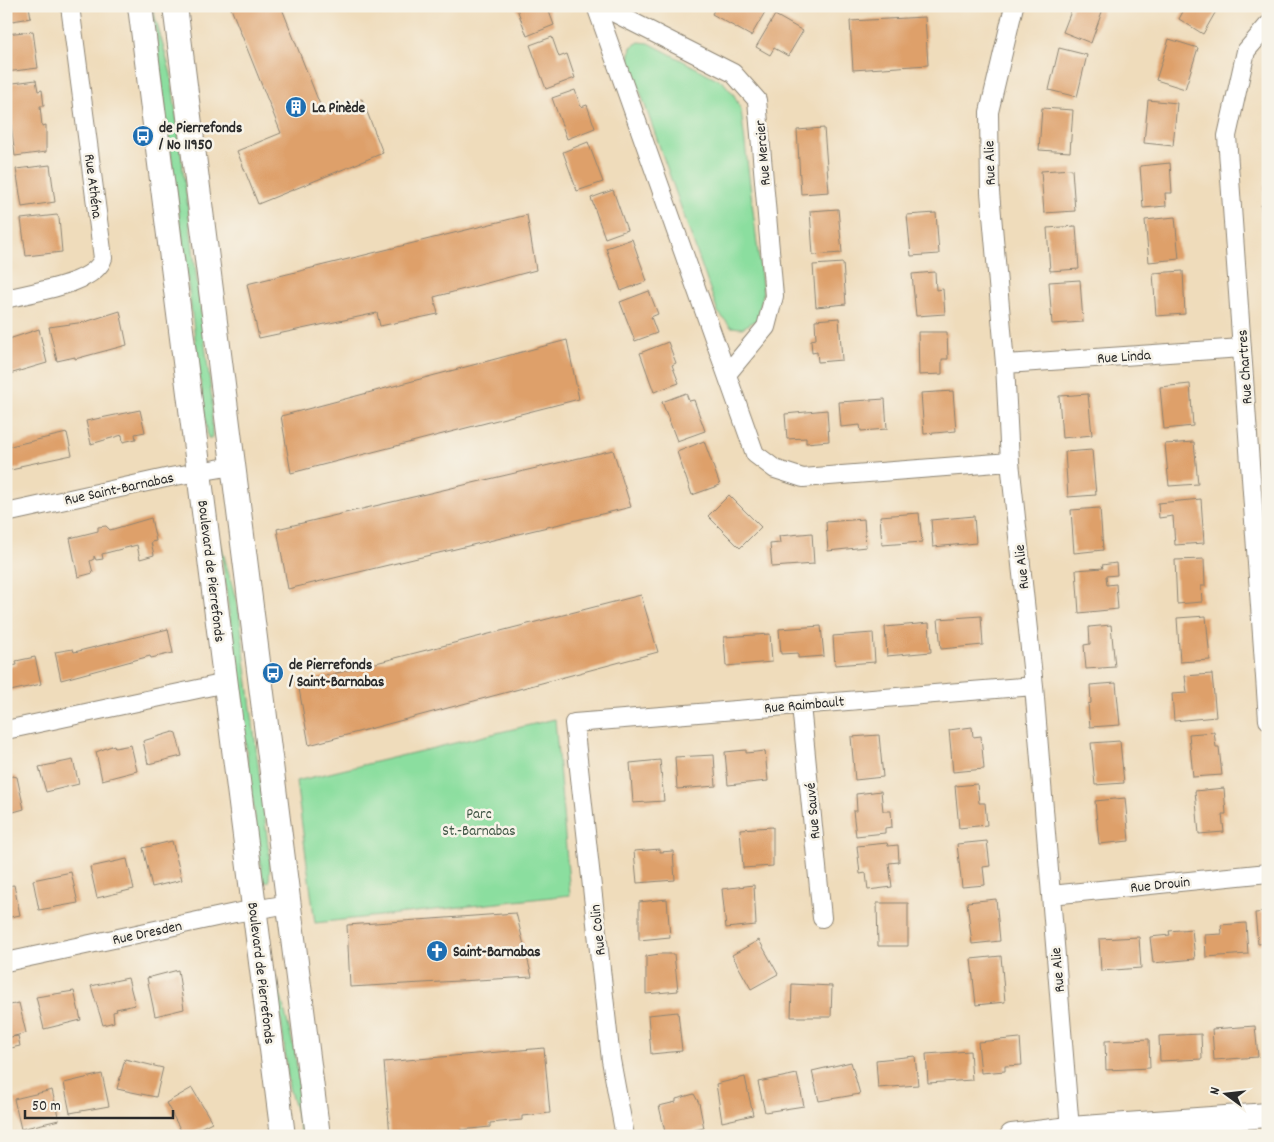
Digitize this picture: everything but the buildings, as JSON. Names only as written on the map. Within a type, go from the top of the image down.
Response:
[{"type":"main road","name":"Boulevard de Pierrefonds","points":[[140,6],[283,1136]]},
{"type":"main road","points":[[175,6],[318,1136]]},
{"type":"main road","points":[[1012,1136],[1070,1129],[1268,1115]]},
{"type":"street","name":"Rue Athéna","points":[[6,299],[87,277],[98,268],[103,258],[70,6]]},
{"type":"street","points":[[596,6],[754,454],[776,470],[803,478],[1010,462]]},
{"type":"street","name":"Rue Mercier","points":[[601,6],[733,73],[757,100],[774,296],[766,327],[727,374]]},
{"type":"street","name":"Rue Alie","points":[[1014,6],[989,112],[990,192],[1005,364],[1010,462],[1034,686],[1070,1129]]},
{"type":"street","name":"Rue Chartres","points":[[1268,25],[1246,51],[1227,136],[1266,668],[1268,720]]},
{"type":"street","name":"Rue Linda","points":[[1005,364],[1242,348]]},
{"type":"street","name":"Rue Saint-Barnabas","points":[[6,513],[233,466]]},
{"type":"street","points":[[6,730],[226,683]]},
{"type":"street","name":"Rue Raimbault","points":[[574,723],[1034,686]]},
{"type":"street","name":"Rue Sauvé","points":[[802,705],[822,918]]},
{"type":"street","name":"Rue Colin","points":[[574,723],[611,1060],[625,1136]]},
{"type":"street","name":"Rue Drouin","points":[[1051,895],[1268,873]]},
{"type":"street","name":"Rue Dresden","points":[[6,962],[289,904]]},
{"type":"green space","points":[[152,6],[171,74],[212,400],[212,438],[208,438]]},
{"type":"green space","points":[[639,42],[649,43],[723,82],[734,95],[741,110],[763,294],[757,320],[742,328],[731,327],[718,312],[629,60],[631,47]]},
{"type":"green space","points":[[220,541],[239,611],[270,861],[269,882],[263,882]]},
{"type":"green space","name":"Parc St.-Barnabas","points":[[555,719],[570,895],[315,923],[296,781]]},
{"type":"green space","points":[[276,977],[295,1052],[305,1136],[302,1136],[289,1087]]},
{"type":"place","name":"La Pinède","points":[[296,107]]},
{"type":"place","name":"de Pierrefonds / No 11950","points":[[143,136]]},
{"type":"place","name":"de Pierrefonds / Saint-Barnabas","points":[[273,673]]},
{"type":"place","name":"Saint-Barnabas","points":[[437,951]]}]
